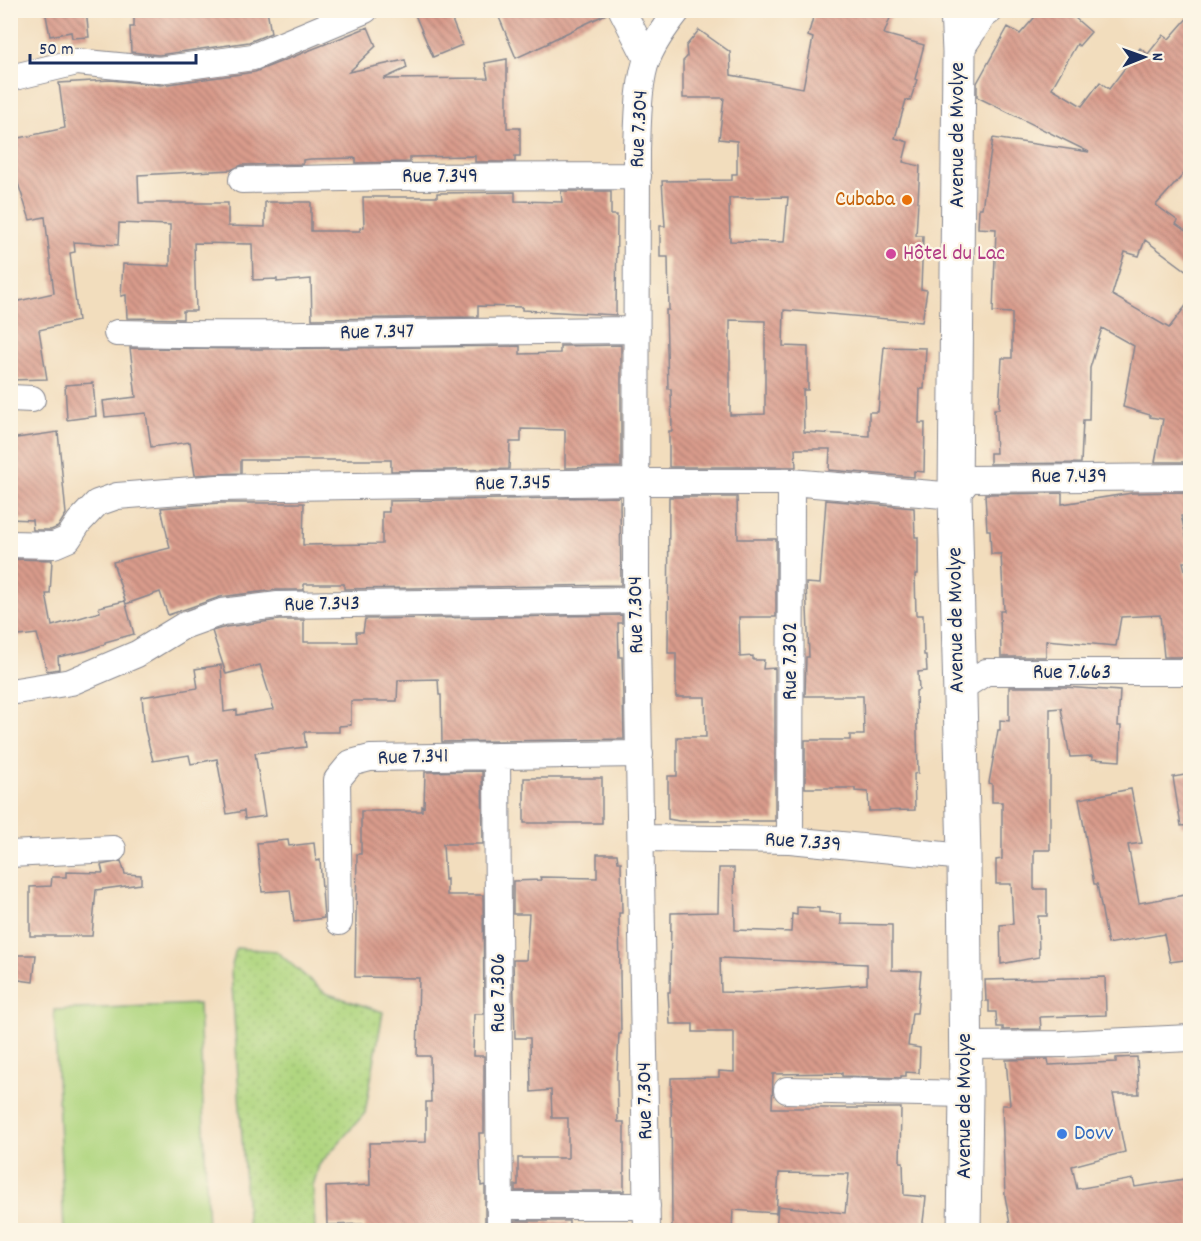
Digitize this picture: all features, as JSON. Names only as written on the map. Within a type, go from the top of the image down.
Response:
[{"type":"main road","name":"Avenue de Mvolye","points":[[957,10],[959,52],[955,496],[964,857],[966,1045],[964,1230]]},
{"type":"street","points":[[10,78],[77,62],[159,70],[254,57],[365,10]]},
{"type":"street","points":[[622,10],[647,59]]},
{"type":"street","name":"Rue 7.304","points":[[647,1218],[636,482],[639,113],[647,59],[678,10]]},
{"type":"street","points":[[959,52],[983,16],[991,10]]},
{"type":"street","name":"Rue 7.349","points":[[242,180],[638,176]]},
{"type":"street","name":"Rue 7.347","points":[[117,333],[239,336],[444,331],[637,330]]},
{"type":"street","name":"Rue 7.439","points":[[955,496],[969,478],[1191,477]]},
{"type":"street","name":"Rue 7.345","points":[[10,544],[54,545],[68,538],[97,503],[117,496],[218,488],[791,482],[955,496]]},
{"type":"street","name":"Rue 7.302","points":[[790,840],[791,482]]},
{"type":"street","name":"Rue 7.343","points":[[17,691],[71,682],[137,654],[183,626],[222,612],[278,605],[637,600]]},
{"type":"street","name":"Rue 7.663","points":[[959,689],[986,672],[1191,672]]},
{"type":"street","name":"Rue 7.341","points":[[339,922],[337,780],[351,763],[370,758],[640,754]]},
{"type":"street","name":"Rue 7.306","points":[[497,756],[500,1218]]},
{"type":"street","name":"Rue 7.339","points":[[642,838],[790,840],[964,857]]},
{"type":"street","points":[[10,854],[113,849]]},
{"type":"street","points":[[966,1045],[1063,1044],[1191,1038]]},
{"type":"street","points":[[787,1090],[966,1094]]},
{"type":"street","points":[[500,1218],[647,1218]]},
{"type":"green space","points":[[236,948],[276,951],[325,993],[383,1012],[365,1113],[319,1165],[313,1186],[315,1230],[248,1230],[231,970]]},
{"type":"green space","points":[[199,1004],[208,1230],[64,1230],[54,1010]]},
{"type":"building","points":[[45,10],[86,10],[89,37],[72,38],[71,32],[50,36]]},
{"type":"building","points":[[134,10],[267,10],[271,33],[249,42],[159,55],[131,52],[130,27],[134,27]]},
{"type":"building","points":[[413,10],[448,10],[462,45],[433,57]]},
{"type":"building","points":[[496,10],[607,10],[608,13],[516,58]]},
{"type":"building","points":[[815,10],[893,10],[884,34],[924,45],[915,79],[917,80],[910,101],[906,100],[895,138],[908,142],[903,162],[920,166],[916,236],[923,236],[921,289],[927,290],[922,322],[784,310],[783,346],[808,347],[808,390],[803,390],[804,432],[869,436],[869,412],[878,412],[884,347],[926,348],[924,389],[920,389],[919,423],[925,423],[924,472],[914,471],[914,477],[829,470],[830,449],[795,449],[796,467],[669,467],[669,431],[672,431],[671,389],[668,389],[666,310],[669,310],[668,257],[660,257],[660,226],[665,226],[662,181],[732,180],[732,174],[737,174],[737,141],[719,139],[724,98],[683,98],[683,61],[687,57],[686,46],[699,30],[730,52],[731,75],[803,88],[813,38],[808,36]],"holes":[[[788,197],[784,242],[730,241],[729,198]],[[730,320],[765,321],[765,414],[730,415]]]},
{"type":"building","points":[[1041,10],[1066,10],[1091,32],[1079,46],[1077,44],[1052,88],[1082,106],[1100,82],[1109,89],[1140,48],[1148,54],[1163,35],[1169,39],[1191,14],[1191,166],[1156,205],[1178,221],[1176,224],[1191,235],[1191,274],[1145,240],[1139,256],[1125,252],[1112,295],[1169,328],[1191,299],[1191,462],[1155,462],[1163,419],[1150,417],[1150,415],[1123,407],[1134,346],[1102,328],[1090,368],[1089,420],[1083,420],[1081,463],[990,464],[990,453],[996,453],[994,409],[999,409],[1002,358],[1012,358],[1012,313],[993,312],[996,229],[978,228],[979,208],[982,208],[993,138],[1089,152],[977,97],[977,83],[1008,27],[1020,34]]},
{"type":"building","points":[[368,27],[376,46],[349,72],[405,60],[407,68],[383,79],[488,78],[485,63],[507,59],[507,128],[520,128],[520,156],[515,156],[515,162],[475,162],[475,156],[410,157],[410,162],[356,163],[356,158],[311,159],[303,160],[303,164],[242,165],[231,170],[138,175],[139,203],[228,203],[228,226],[265,227],[265,202],[311,202],[311,231],[360,231],[360,228],[364,227],[363,197],[437,197],[437,193],[515,192],[515,201],[562,202],[561,191],[611,191],[611,215],[617,215],[616,315],[522,310],[522,307],[478,306],[478,317],[312,319],[311,279],[277,282],[277,279],[253,280],[252,244],[194,243],[196,311],[183,311],[183,319],[127,318],[126,295],[121,296],[123,264],[170,266],[170,225],[119,223],[118,245],[74,242],[75,252],[70,253],[78,321],[39,330],[47,379],[10,380],[10,303],[54,293],[45,217],[30,220],[10,159],[10,140],[65,128],[59,83],[110,80],[161,85],[255,72]]},
{"type":"building","points":[[621,345],[621,467],[565,468],[565,430],[521,429],[521,442],[510,442],[509,469],[391,471],[391,460],[241,460],[241,473],[195,475],[190,442],[151,447],[146,413],[105,417],[103,401],[136,397],[130,348],[520,346],[520,354],[560,353],[560,346]]},
{"type":"building","points":[[93,383],[96,416],[67,420],[65,385]]},
{"type":"building","points":[[58,432],[66,514],[58,527],[51,530],[33,530],[32,520],[10,519],[10,439]]},
{"type":"building","points":[[1184,492],[1187,515],[1181,516],[1190,562],[1183,562],[1191,595],[1191,657],[1164,657],[1160,615],[1121,617],[1116,646],[1046,640],[1046,657],[1001,657],[1000,611],[1004,611],[1001,554],[991,554],[985,494],[1062,493],[1062,504],[1132,493]]},
{"type":"building","points":[[620,497],[621,585],[344,589],[344,584],[304,584],[304,590],[276,590],[220,597],[168,615],[160,592],[126,604],[113,562],[170,548],[161,508],[219,503],[304,503],[303,545],[382,544],[382,512],[389,512],[389,501]]},
{"type":"building","points":[[669,497],[737,497],[738,539],[776,539],[776,617],[739,617],[740,657],[753,656],[753,660],[764,660],[763,669],[775,668],[775,821],[668,819],[668,776],[677,776],[677,737],[706,737],[705,697],[676,697],[676,653],[668,653]]},
{"type":"building","points":[[826,500],[914,508],[915,537],[918,537],[918,574],[915,574],[916,615],[923,615],[924,655],[926,655],[927,671],[918,672],[919,690],[916,691],[918,773],[914,774],[915,810],[869,811],[868,792],[855,791],[855,788],[805,788],[805,740],[850,740],[850,735],[864,735],[863,696],[805,696],[806,657],[809,657],[806,583],[820,584]]},
{"type":"building","points":[[14,559],[52,560],[50,594],[46,594],[52,626],[100,612],[99,607],[125,601],[134,634],[105,642],[105,644],[86,651],[58,657],[59,669],[47,671],[37,634],[10,637],[10,599]]},
{"type":"building","points":[[622,615],[622,623],[618,623],[619,657],[622,657],[624,739],[442,742],[441,695],[439,695],[438,679],[398,680],[397,701],[351,701],[351,725],[339,726],[339,732],[304,732],[306,747],[255,753],[265,816],[245,819],[244,811],[227,814],[217,759],[191,764],[189,755],[153,761],[145,730],[142,697],[198,688],[195,669],[221,665],[224,712],[237,710],[237,715],[274,709],[260,665],[226,674],[212,631],[279,620],[304,620],[304,642],[357,642],[356,632],[363,632],[365,619]]},
{"type":"building","points":[[1009,687],[1065,687],[1120,691],[1118,726],[1121,726],[1120,761],[1092,759],[1092,756],[1070,757],[1061,708],[1050,709],[1050,850],[1034,850],[1034,889],[1047,889],[1047,916],[1038,916],[1039,957],[1001,964],[1000,925],[1013,924],[1011,884],[996,884],[996,860],[1002,859],[1002,802],[992,802],[992,784],[989,783],[1000,720],[1009,721]]},
{"type":"building","points":[[482,771],[483,844],[443,844],[447,895],[483,895],[484,1014],[474,1014],[473,1056],[484,1056],[484,1133],[479,1133],[481,1186],[485,1185],[485,1230],[365,1230],[365,1224],[327,1225],[326,1187],[370,1185],[369,1143],[426,1142],[426,1102],[431,1102],[430,1056],[417,1056],[419,978],[355,977],[357,854],[361,854],[361,811],[422,811],[425,772]]},
{"type":"building","points":[[1191,774],[1191,825],[1181,826],[1173,777]]},
{"type":"building","points":[[524,778],[602,778],[602,823],[524,823]]},
{"type":"building","points":[[1131,789],[1142,843],[1128,845],[1139,903],[1191,894],[1191,959],[1170,962],[1164,934],[1108,944],[1097,884],[1094,884],[1079,799]]},
{"type":"building","points":[[288,840],[289,846],[314,843],[316,861],[320,860],[324,918],[294,922],[290,890],[262,892],[257,843]]},
{"type":"building","points":[[597,854],[617,854],[618,862],[621,862],[622,913],[619,913],[621,1034],[619,1034],[617,1076],[618,1122],[624,1122],[624,1191],[515,1191],[515,1185],[518,1185],[518,1158],[568,1158],[568,1118],[552,1118],[551,1090],[531,1092],[530,1038],[515,1038],[513,960],[526,960],[529,914],[513,914],[513,881],[541,880],[540,877],[597,878]]},
{"type":"building","points":[[121,861],[125,874],[141,875],[141,884],[96,890],[92,936],[30,936],[30,887],[51,886],[52,877],[66,877],[66,872],[103,873],[101,865]]},
{"type":"building","points":[[719,868],[734,868],[735,930],[791,932],[792,914],[797,915],[797,907],[819,908],[819,912],[841,914],[841,924],[892,925],[892,970],[921,971],[917,1013],[912,1013],[908,1046],[920,1048],[919,1073],[906,1072],[906,1076],[901,1076],[901,1078],[842,1076],[842,1073],[773,1074],[772,1108],[901,1108],[900,1162],[903,1162],[904,1195],[926,1197],[922,1230],[776,1230],[778,1206],[845,1213],[849,1174],[779,1173],[776,1213],[733,1210],[732,1230],[672,1230],[671,1078],[719,1077],[719,1071],[734,1072],[734,1032],[693,1032],[693,1024],[670,1024],[668,992],[670,992],[671,913],[718,912]],"holes":[[[720,958],[867,964],[867,984],[750,993],[721,992]]]},
{"type":"building","points":[[13,955],[36,955],[33,982],[12,979]]},
{"type":"building","points":[[1105,977],[1106,1015],[1040,1017],[1041,1029],[1003,1030],[1003,1027],[997,1027],[996,1012],[989,1012],[989,1001],[986,1001],[985,980]]},
{"type":"building","points":[[1137,1057],[1139,1094],[1113,1094],[1125,1152],[1072,1166],[1077,1189],[1133,1179],[1135,1187],[1191,1178],[1191,1230],[1011,1230],[1005,1196],[1002,1105],[1010,1105],[1006,1060],[1048,1059],[1049,1065],[1116,1062],[1116,1058]]},
{"type":"building","points":[[515,1221],[569,1221],[569,1230],[515,1230]]},
{"type":"place","name":"Cubaba","points":[[907,200]]},
{"type":"place","name":"Hôtel du Lac","points":[[891,254]]},
{"type":"place","name":"Dovv","points":[[1062,1134]]}]
